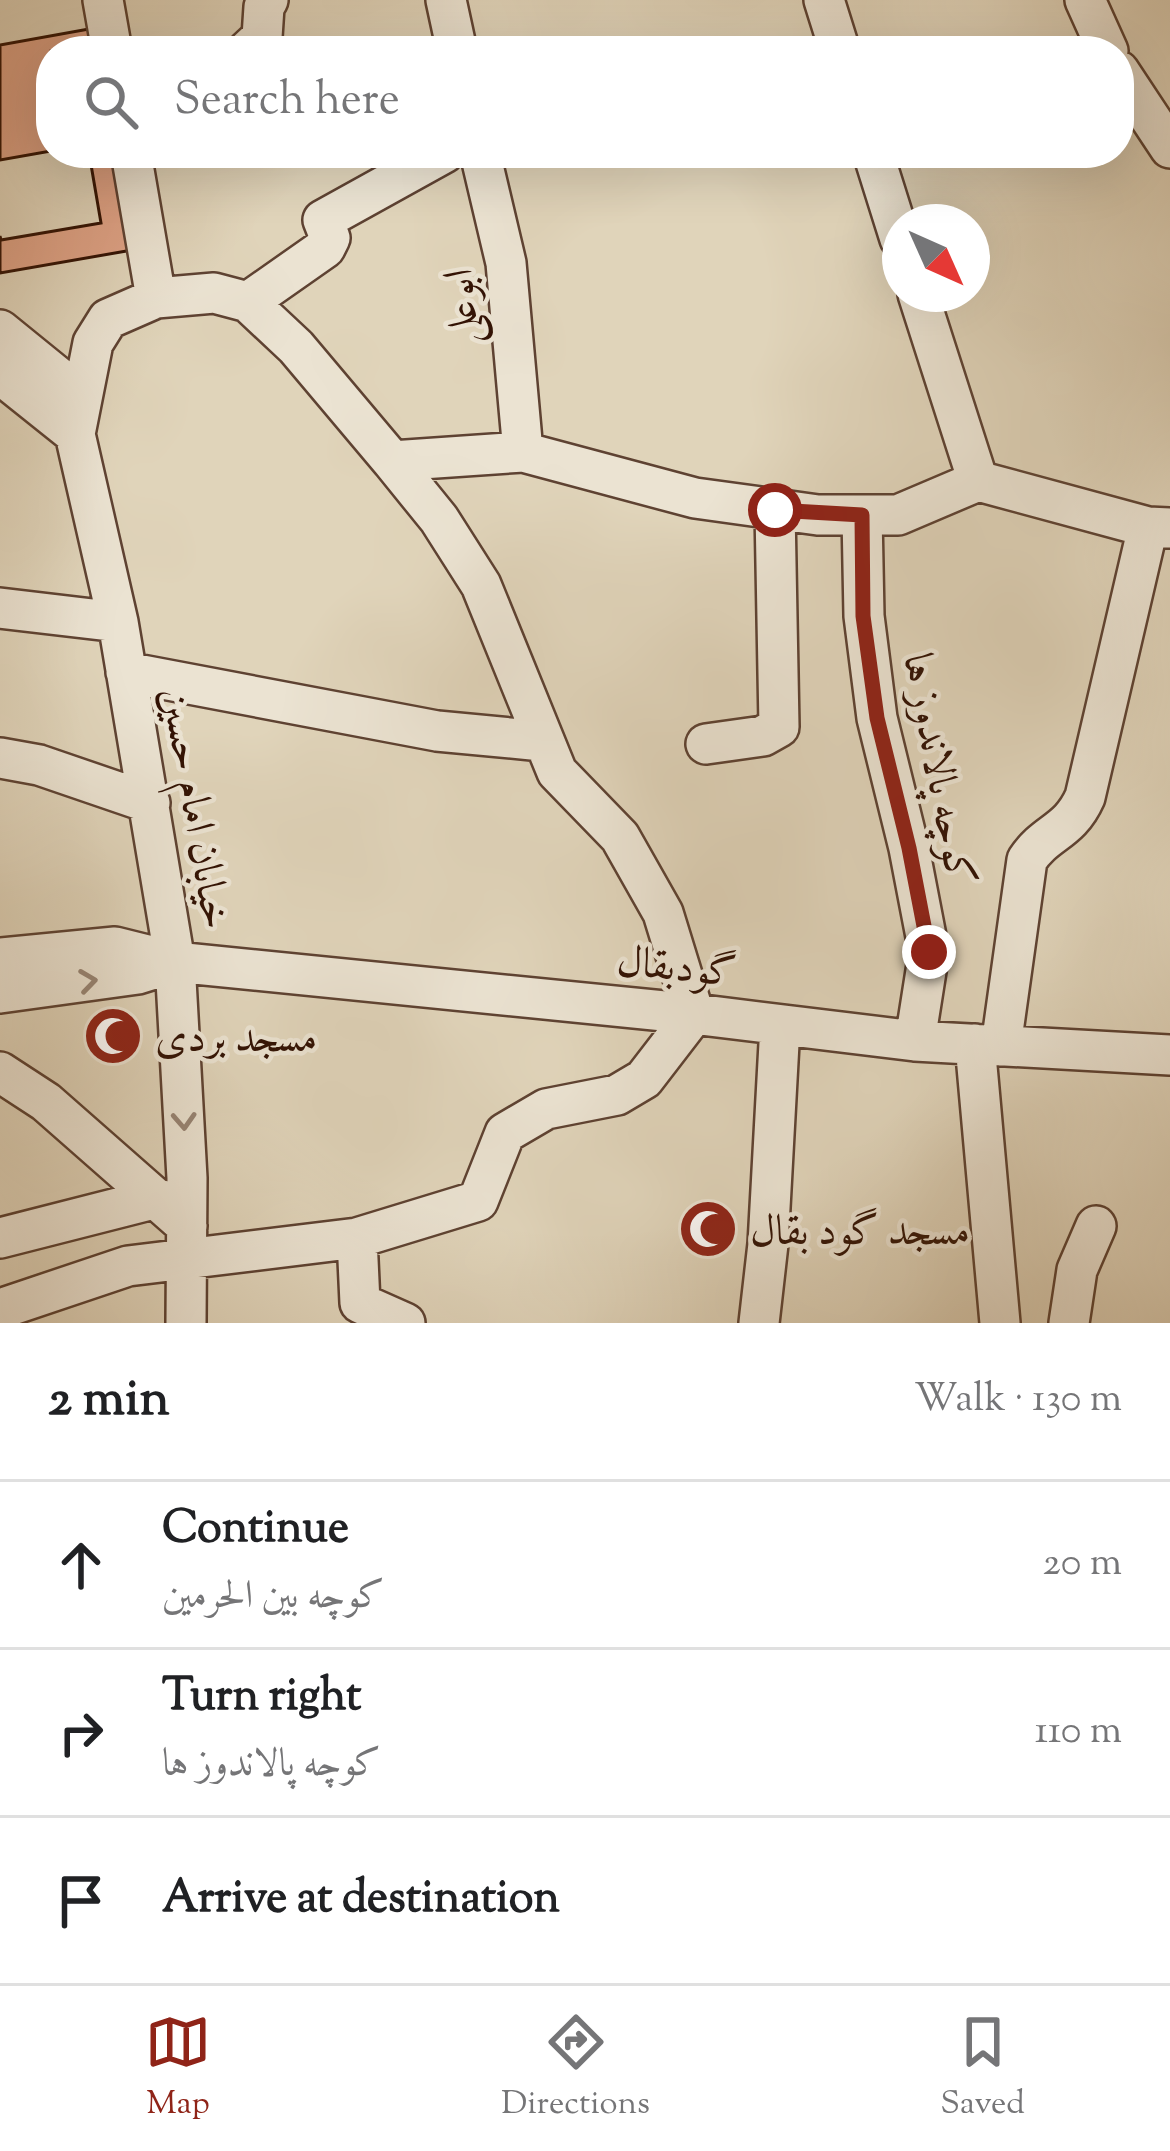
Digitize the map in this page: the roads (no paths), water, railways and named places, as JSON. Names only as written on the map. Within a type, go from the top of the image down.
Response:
[{"type":"street","points":[[103,0],[109,36]]},
{"type":"street","points":[[262,36],[268,0]]},
{"type":"street","points":[[446,0],[454,36]]},
{"type":"street","points":[[824,0],[835,36]]},
{"type":"street","points":[[1084,0],[1101,36]]},
{"type":"street","points":[[1134,94],[1170,148]]},
{"type":"street","points":[[0,1309],[186,1241],[357,1238],[478,1201],[505,1132],[546,1109],[617,1095],[644,1079],[694,1014],[663,913],[620,837],[557,772],[481,585],[439,519],[296,347],[248,302],[214,293],[156,298],[133,168]]},
{"type":"street","points":[[248,302],[326,248],[330,238],[323,220],[417,168]]},
{"type":"street","name":"ابوعلی","points":[[484,168],[506,263],[523,452]]},
{"type":"street","points":[[878,168],[889,204]]},
{"type":"street","name":"خیابان امام حسین","points":[[156,298],[108,320],[94,343],[75,434],[118,622],[175,962],[186,1323]]},
{"type":"street","points":[[924,312],[978,482]]},
{"type":"street","points":[[0,330],[80,395]]},
{"type":"street","points":[[0,374],[75,434]]},
{"type":"street","points":[[392,460],[523,452],[694,498],[775,510],[862,515],[898,515],[978,482],[1159,528],[1085,797],[1076,818],[1034,849],[1027,860],[988,1045],[1000,1323]]},
{"type":"street","points":[[706,744],[763,736],[779,727],[775,510]]},
{"type":"street","name":"کوچه پالاندوز ها","points":[[862,515],[863,616],[877,718],[929,952],[915,1041]]},
{"type":"street","points":[[0,608],[118,622]]},
{"type":"street","points":[[126,672],[436,731],[542,741]]},
{"type":"street","points":[[0,758],[39,765],[150,803]]},
{"type":"street","points":[[0,958],[115,947],[175,962]]},
{"type":"street","points":[[0,993],[139,974],[175,962]]},
{"type":"street","name":"گودبقال","points":[[175,962],[915,1041],[1170,1055]]},
{"type":"street","points":[[759,1323],[780,1024]]},
{"type":"street","points":[[0,1072],[46,1102],[157,1198],[186,1241]]},
{"type":"street","points":[[0,1238],[157,1198]]},
{"type":"street","points":[[1069,1323],[1077,1270],[1096,1226]]},
{"type":"street","points":[[357,1238],[359,1313],[404,1323]]},
{"type":"place","name":"مسجد بردی","points":[[113,1036]]},
{"type":"place","name":"مسجد گود بقال","points":[[708,1229]]}]
